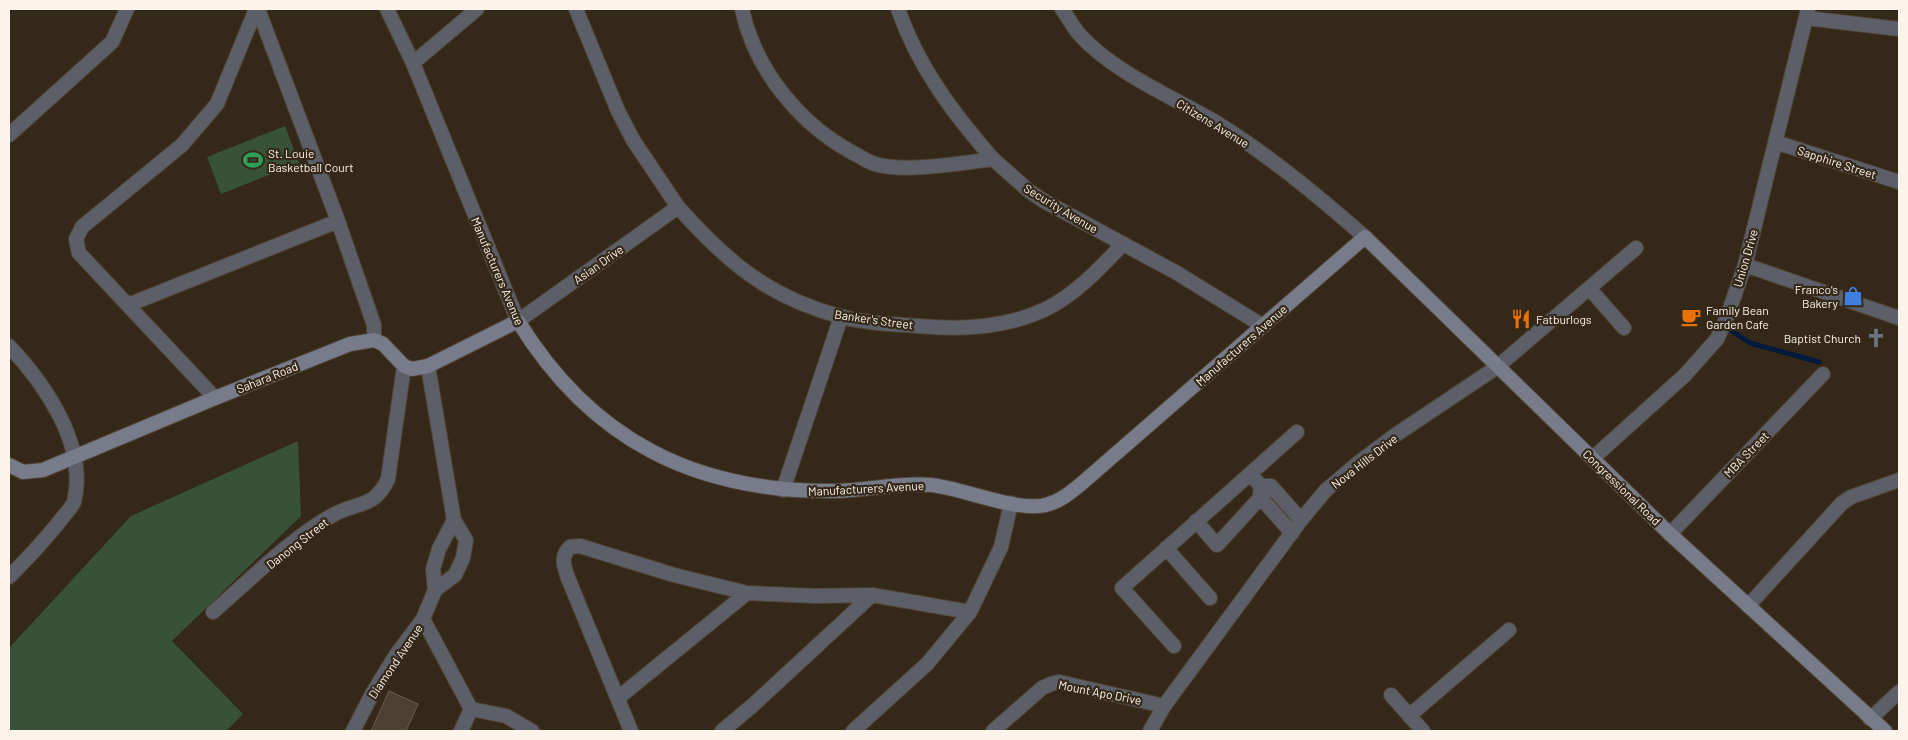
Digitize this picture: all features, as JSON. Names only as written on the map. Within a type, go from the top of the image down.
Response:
[{"type":"main road","name":"Manufacturers Avenue","points":[[518,322],[534,348],[558,378],[586,406],[622,434],[663,457],[705,474],[747,485],[783,490],[835,492],[930,485],[952,488],[1011,503],[1048,504],[1066,496],[1365,237]]},
{"type":"main road","name":"Congressional Road","points":[[1365,237],[1670,534],[1878,727]]},
{"type":"main road","points":[[374,340],[383,344],[404,366],[412,369],[428,366],[518,322]]},
{"type":"main road","name":"Sahara Road","points":[[9,465],[23,472],[43,470],[350,344],[374,340]]},
{"type":"street","points":[[9,134],[112,42],[127,9]]},
{"type":"street","points":[[257,9],[338,221],[374,325],[374,340]]},
{"type":"street","points":[[215,398],[79,253],[76,239],[82,228],[182,145],[217,104],[257,9]]},
{"type":"street","name":"Manufacturers Avenue","points":[[387,9],[413,63],[518,322]]},
{"type":"street","points":[[413,63],[477,9]]},
{"type":"street","name":"Banker's Street","points":[[576,9],[618,111],[638,148],[678,207],[702,235],[726,257],[752,277],[805,306],[840,316],[883,323],[974,328],[1010,322],[1048,308],[1079,287],[1123,244]]},
{"type":"street","points":[[742,9],[753,47],[777,87],[810,123],[840,146],[875,164],[903,167],[960,164],[993,159]]},
{"type":"street","name":"Security Avenue","points":[[898,9],[905,31],[943,98],[993,159],[1028,191],[1208,291],[1263,326]]},
{"type":"street","name":"Citizens Avenue","points":[[1062,9],[1079,34],[1103,56],[1257,149],[1287,171],[1365,237]]},
{"type":"street","points":[[1807,13],[1899,29]]},
{"type":"street","name":"Union Drive","points":[[1593,458],[1685,375],[1717,338],[1727,317],[1745,265],[1807,13]]},
{"type":"street","name":"Sapphire Street","points":[[1775,142],[1899,182]]},
{"type":"street","name":"Asian Drive","points":[[518,322],[678,207]]},
{"type":"street","points":[[128,305],[338,221]]},
{"type":"street","name":"Nova Hills Drive","points":[[1150,731],[1164,706],[1301,520],[1326,490],[1358,463],[1497,366],[1636,248]]},
{"type":"street","points":[[1745,265],[1899,318]]},
{"type":"street","points":[[1589,288],[1624,328]]},
{"type":"street","points":[[783,490],[840,316]]},
{"type":"street","points":[[9,346],[43,386],[64,426],[75,457],[74,504],[38,548],[9,577]]},
{"type":"street","name":"Danong Street","points":[[213,612],[292,544],[333,514],[374,500],[382,491],[388,479],[404,366]]},
{"type":"street","points":[[428,366],[454,520],[466,540],[463,558],[455,575],[435,590]]},
{"type":"street","name":"MBA Street","points":[[1670,534],[1823,374]]},
{"type":"street","points":[[1174,646],[1122,588],[1297,432]]},
{"type":"street","points":[[1250,474],[1264,490],[1292,533]]},
{"type":"street","points":[[1748,606],[1842,503],[1851,497],[1899,480]]},
{"type":"street","points":[[1264,490],[1301,520]]},
{"type":"street","points":[[1196,522],[1216,545],[1264,490]]},
{"type":"street","points":[[853,731],[927,664],[970,612],[1001,547],[1011,503]]},
{"type":"street","name":"Diamond Avenue","points":[[353,731],[372,694],[396,655],[424,619],[435,590],[433,569],[435,562],[439,549],[454,520]]},
{"type":"street","points":[[631,731],[568,578],[563,562],[565,552],[570,546],[580,546],[674,575],[747,593],[816,596],[872,595],[970,612]]},
{"type":"street","points":[[1166,548],[1210,598]]},
{"type":"street","points":[[618,698],[747,593]]},
{"type":"street","points":[[722,731],[752,706],[872,595]]},
{"type":"street","points":[[424,619],[471,709]]},
{"type":"street","points":[[1409,716],[1509,630]]},
{"type":"street","name":"Mount Apo Drive","points":[[993,731],[1042,688],[1059,682],[1164,706]]},
{"type":"street","points":[[1878,727],[1899,692]]},
{"type":"street","points":[[1391,696],[1423,731]]},
{"type":"street","points":[[461,731],[471,709]]},
{"type":"street","points":[[471,709],[506,716],[532,731]]},
{"type":"green space","name":"St. Louie Basketball Court","points":[[285,126],[299,163],[221,194],[207,157]]},
{"type":"green space","points":[[298,441],[301,516],[172,641],[243,714],[226,731],[9,731],[9,648],[131,516]]},
{"type":"building","points":[[389,691],[418,704],[406,731],[371,731]]},
{"type":"waterway","points":[[1729,329],[1750,343],[1819,362]]},
{"type":"place","name":"St. Louie Basketball Court","points":[[253,160]]},
{"type":"place","name":"Franco's Bakery","points":[[1853,296]]},
{"type":"place","name":"Family Bean Garden Cafe","points":[[1691,317]]},
{"type":"place","name":"Fatburlogs","points":[[1521,319]]},
{"type":"place","name":"Baptist Church","points":[[1876,338]]}]
